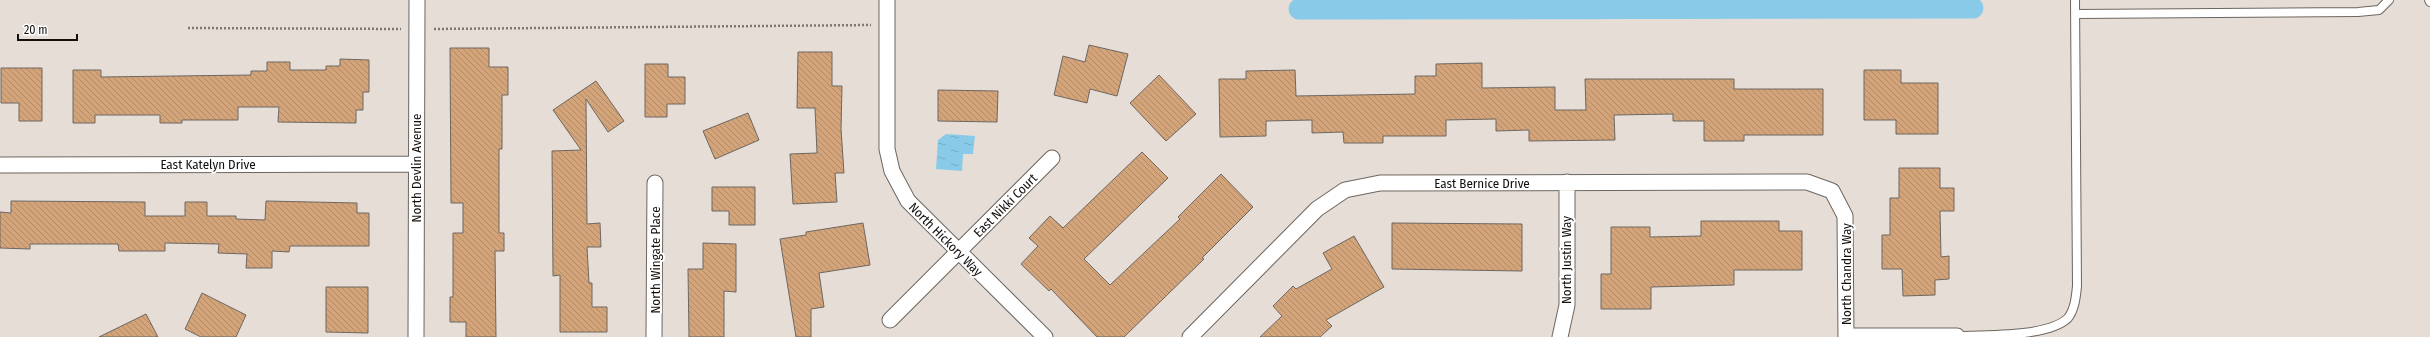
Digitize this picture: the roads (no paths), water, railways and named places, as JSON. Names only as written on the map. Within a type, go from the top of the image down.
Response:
[{"type":"street","name":"North Devlin Avenue","points":[[416,337],[417,0]]},
{"type":"street","name":"North Hickory Way","points":[[887,0],[888,149],[892,171],[908,201],[1045,337]]},
{"type":"street","name":"East Nikki Court","points":[[890,320],[1052,158]]},
{"type":"street","name":"East Katelyn Drive","points":[[0,164],[416,164]]},
{"type":"street","name":"North Justin Way","points":[[1560,337],[1567,306],[1567,182]]},
{"type":"street","name":"East Bernice Drive","points":[[1190,337],[1317,209],[1345,190],[1380,183],[1807,182],[1832,191]]},
{"type":"street","name":"North Wingate Place","points":[[654,337],[655,183]]},
{"type":"street","name":"North Chandra Way","points":[[1832,191],[1845,216],[1846,336]]},
{"type":"street","points":[[1846,336],[1957,336]]},
{"type":"lane","points":[[1957,336],[2039,335],[2057,329],[2069,318],[2075,302],[2077,286],[2075,0]]},
{"type":"lane","points":[[2075,14],[2358,12],[2378,10],[2389,0]]},
{"type":"water","points":[[946,134],[975,136],[973,154],[963,154],[962,171],[936,169],[938,140]]},
{"type":"waterway","points":[[1299,9],[1973,8]]}]
